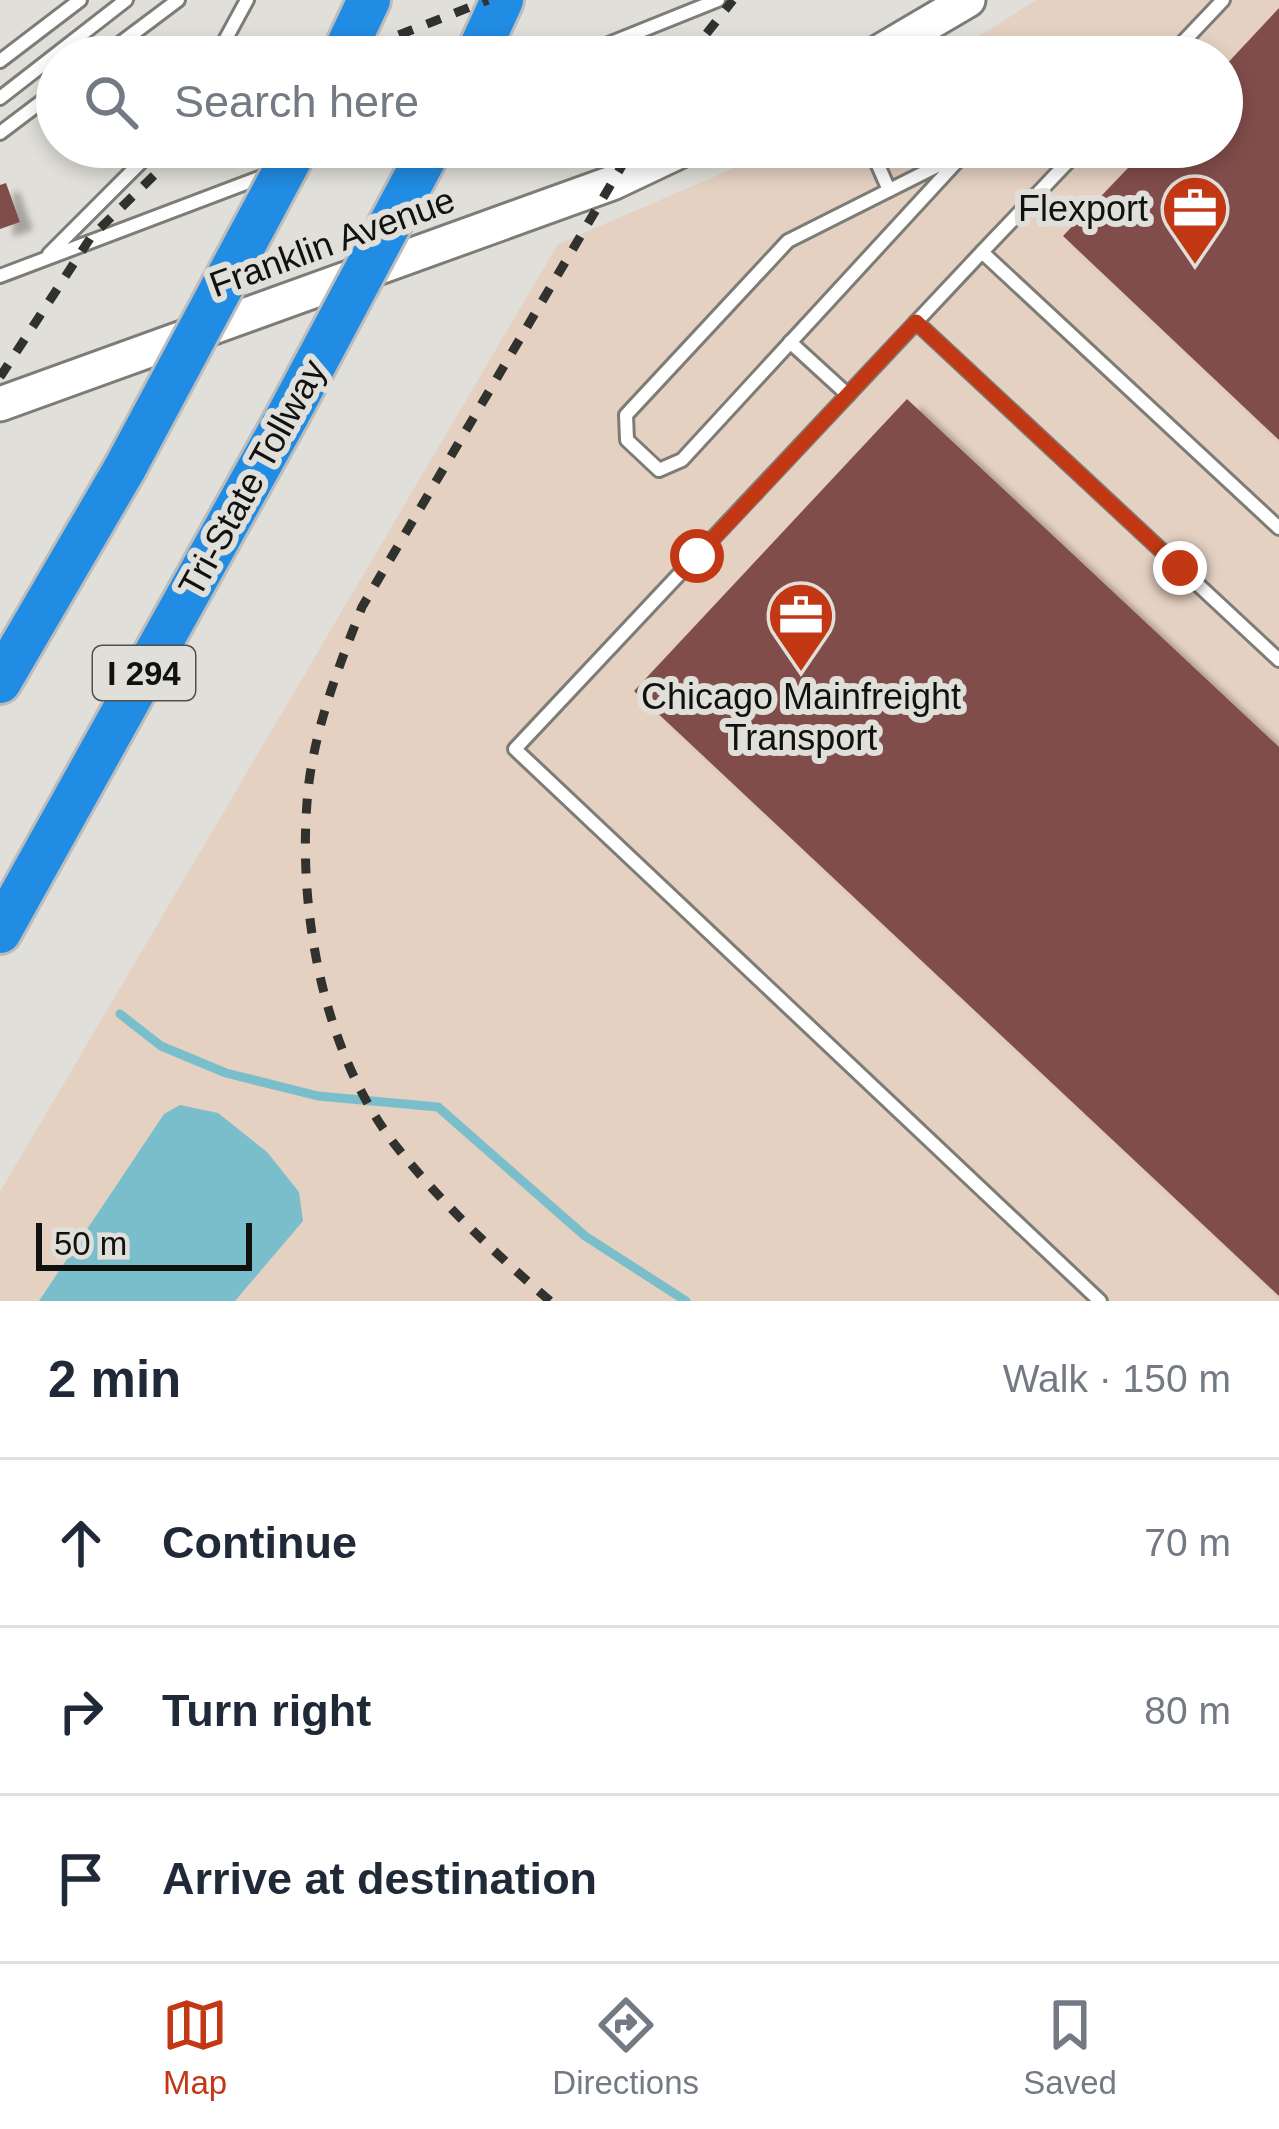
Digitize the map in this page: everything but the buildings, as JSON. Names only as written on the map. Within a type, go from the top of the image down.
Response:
[{"type":"highway","points":[[352,36],[369,0]]},
{"type":"highway","points":[[486,36],[502,0]]},
{"type":"highway","points":[[0,682],[125,468],[286,168]]},
{"type":"highway","name":"Tri-State Tollway","points":[[0,932],[420,168]]},
{"type":"main road","points":[[907,36],[968,0]]},
{"type":"main road","name":"Franklin Avenue","points":[[0,404],[644,168]]},
{"type":"lane","points":[[0,61],[80,0]]},
{"type":"lane","points":[[80,36],[126,0]]},
{"type":"lane","points":[[130,36],[178,0]]},
{"type":"lane","points":[[227,36],[247,0]]},
{"type":"lane","points":[[628,36],[718,0]]},
{"type":"lane","points":[[1188,36],[1223,0]]},
{"type":"lane","points":[[0,98],[36,70]]},
{"type":"lane","points":[[0,133],[36,106]]},
{"type":"lane","points":[[44,260],[135,168]]},
{"type":"lane","points":[[0,276],[286,168]]},
{"type":"lane","points":[[879,168],[889,190]]},
{"type":"lane","points":[[937,168],[788,241],[626,415],[627,440],[659,470],[670,468],[951,168]]},
{"type":"lane","points":[[1062,168],[515,749],[1100,1301]]},
{"type":"lane","points":[[982,252],[1279,528]]},
{"type":"lane","points":[[916,322],[1279,660]]},
{"type":"lane","points":[[790,342],[848,395]]},
{"type":"shaded area","points":[[1036,0],[1279,0],[1279,1301],[0,1301],[0,1192],[558,244],[734,168],[1243,168],[1243,36],[979,36]]},
{"type":"water","points":[[180,1105],[218,1113],[267,1152],[299,1192],[303,1221],[235,1301],[39,1301],[164,1114]]},
{"type":"waterway","points":[[120,1014],[161,1046],[226,1073],[318,1096],[438,1107],[585,1236],[686,1301]]},
{"type":"railway","points":[[396,36],[488,0]]},
{"type":"railway","points":[[705,36],[733,0]]},
{"type":"railway","points":[[0,377],[91,237],[162,168]]},
{"type":"railway","points":[[550,1301],[432,1188],[370,1108],[332,1020],[319,972],[306,875],[306,828],[318,737],[362,607],[621,168]]},
{"type":"place","name":"Flexport","points":[[1195,267]]},
{"type":"place","name":"Chicago Mainfreight Transport","points":[[801,674]]},
{"type":"route","points":[[697,556],[916,322],[1180,568]]}]
